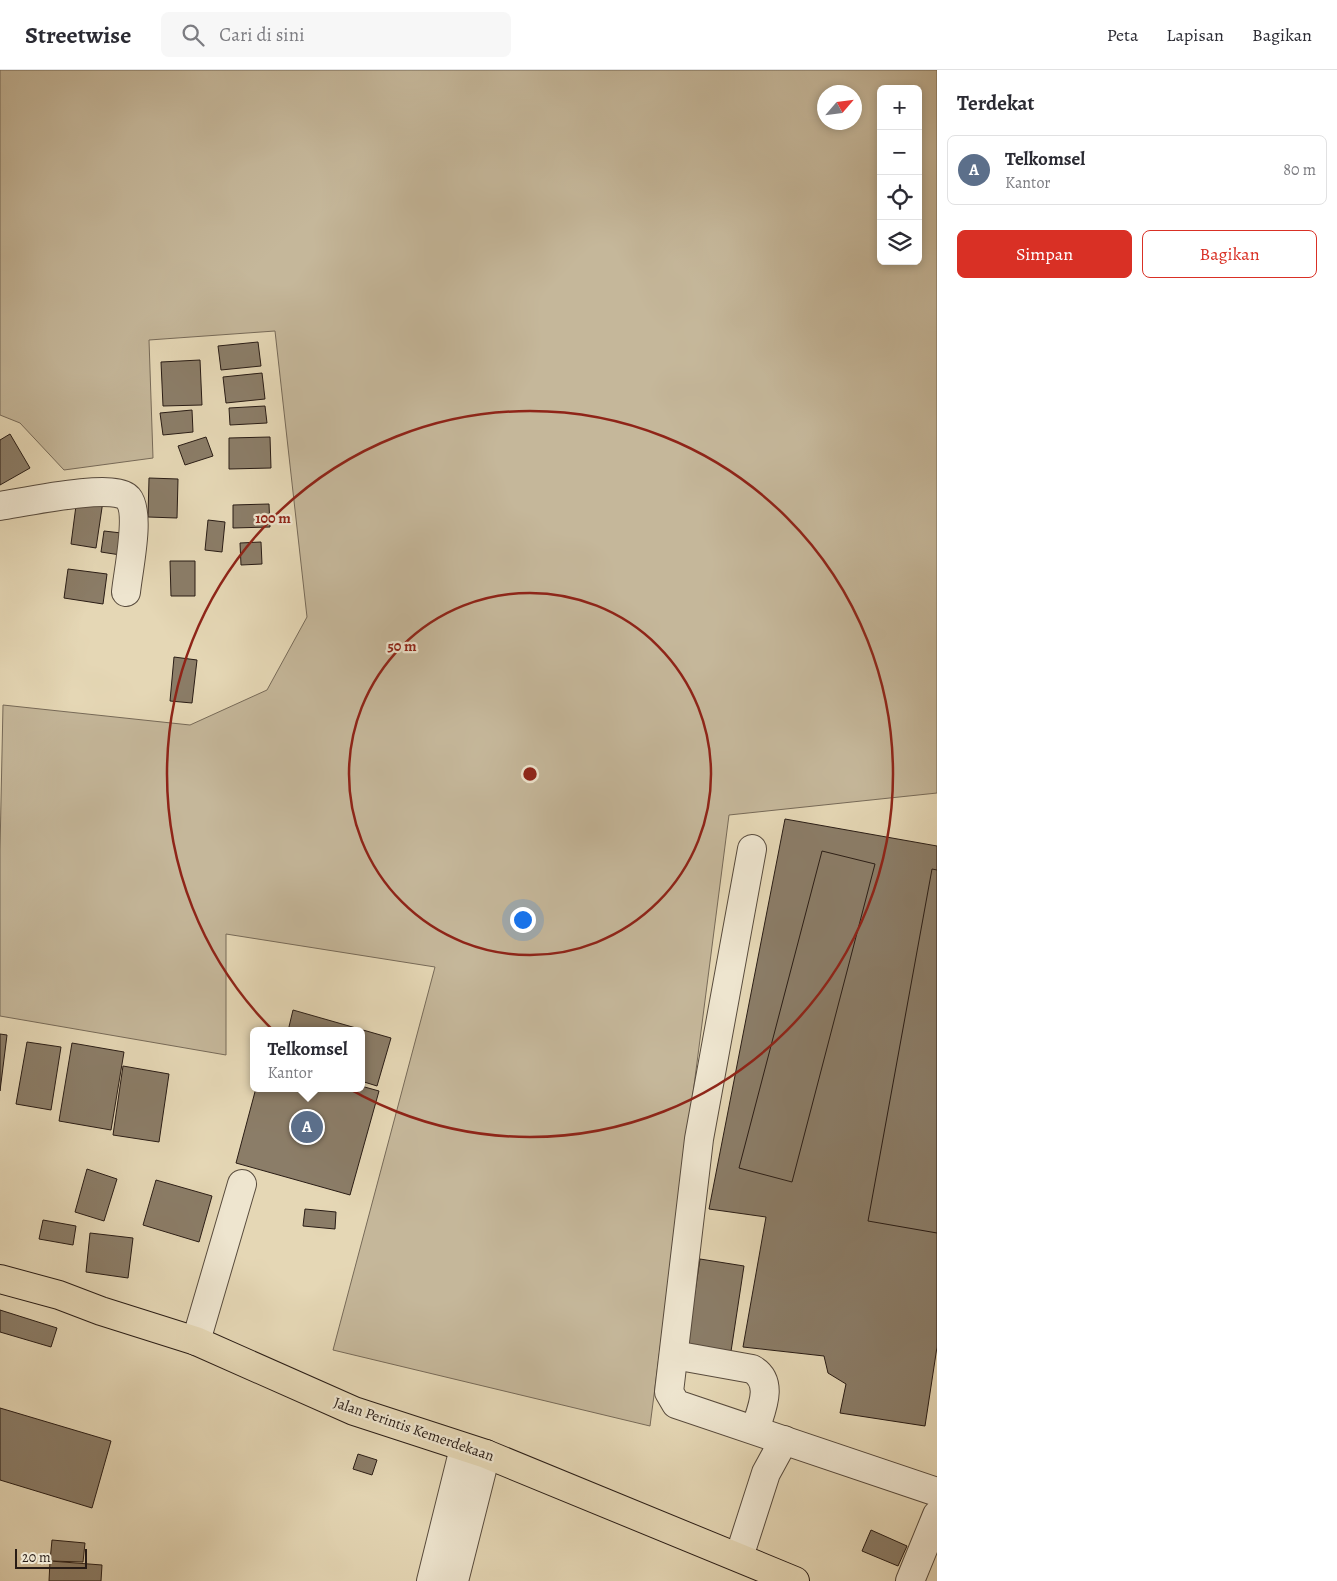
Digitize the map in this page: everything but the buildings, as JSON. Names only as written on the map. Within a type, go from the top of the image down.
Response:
[{"type":"highway","name":"Jalan Perintis Kemerdekaan","points":[[0,1279],[59,1295],[101,1311],[196,1341],[354,1411],[475,1451],[795,1581]]},
{"type":"street","points":[[0,506],[70,494],[108,492],[124,494],[129,499],[135,522],[126,592]]},
{"type":"street","points":[[752,849],[699,1139],[669,1392],[676,1404],[937,1492]]},
{"type":"street","points":[[196,1341],[242,1184]]},
{"type":"street","points":[[674,1355],[752,1369],[760,1373],[763,1378],[766,1394],[755,1430]]},
{"type":"street","points":[[739,1557],[766,1473],[784,1440]]},
{"type":"street","points":[[431,1581],[475,1451]]},
{"type":"street","points":[[454,1581],[475,1451]]},
{"type":"street","points":[[910,1581],[937,1515]]},
{"type":"shaded area","points":[[0,70],[937,70],[937,793],[729,815],[650,1426],[333,1350],[435,967],[226,934],[226,1055],[0,1016],[0,850],[3,705],[190,725],[267,690],[307,617],[275,331],[149,340],[153,458],[64,470],[20,423],[0,415]]},
{"type":"place","name":"Telkomsel","points":[[307,1127]]}]
